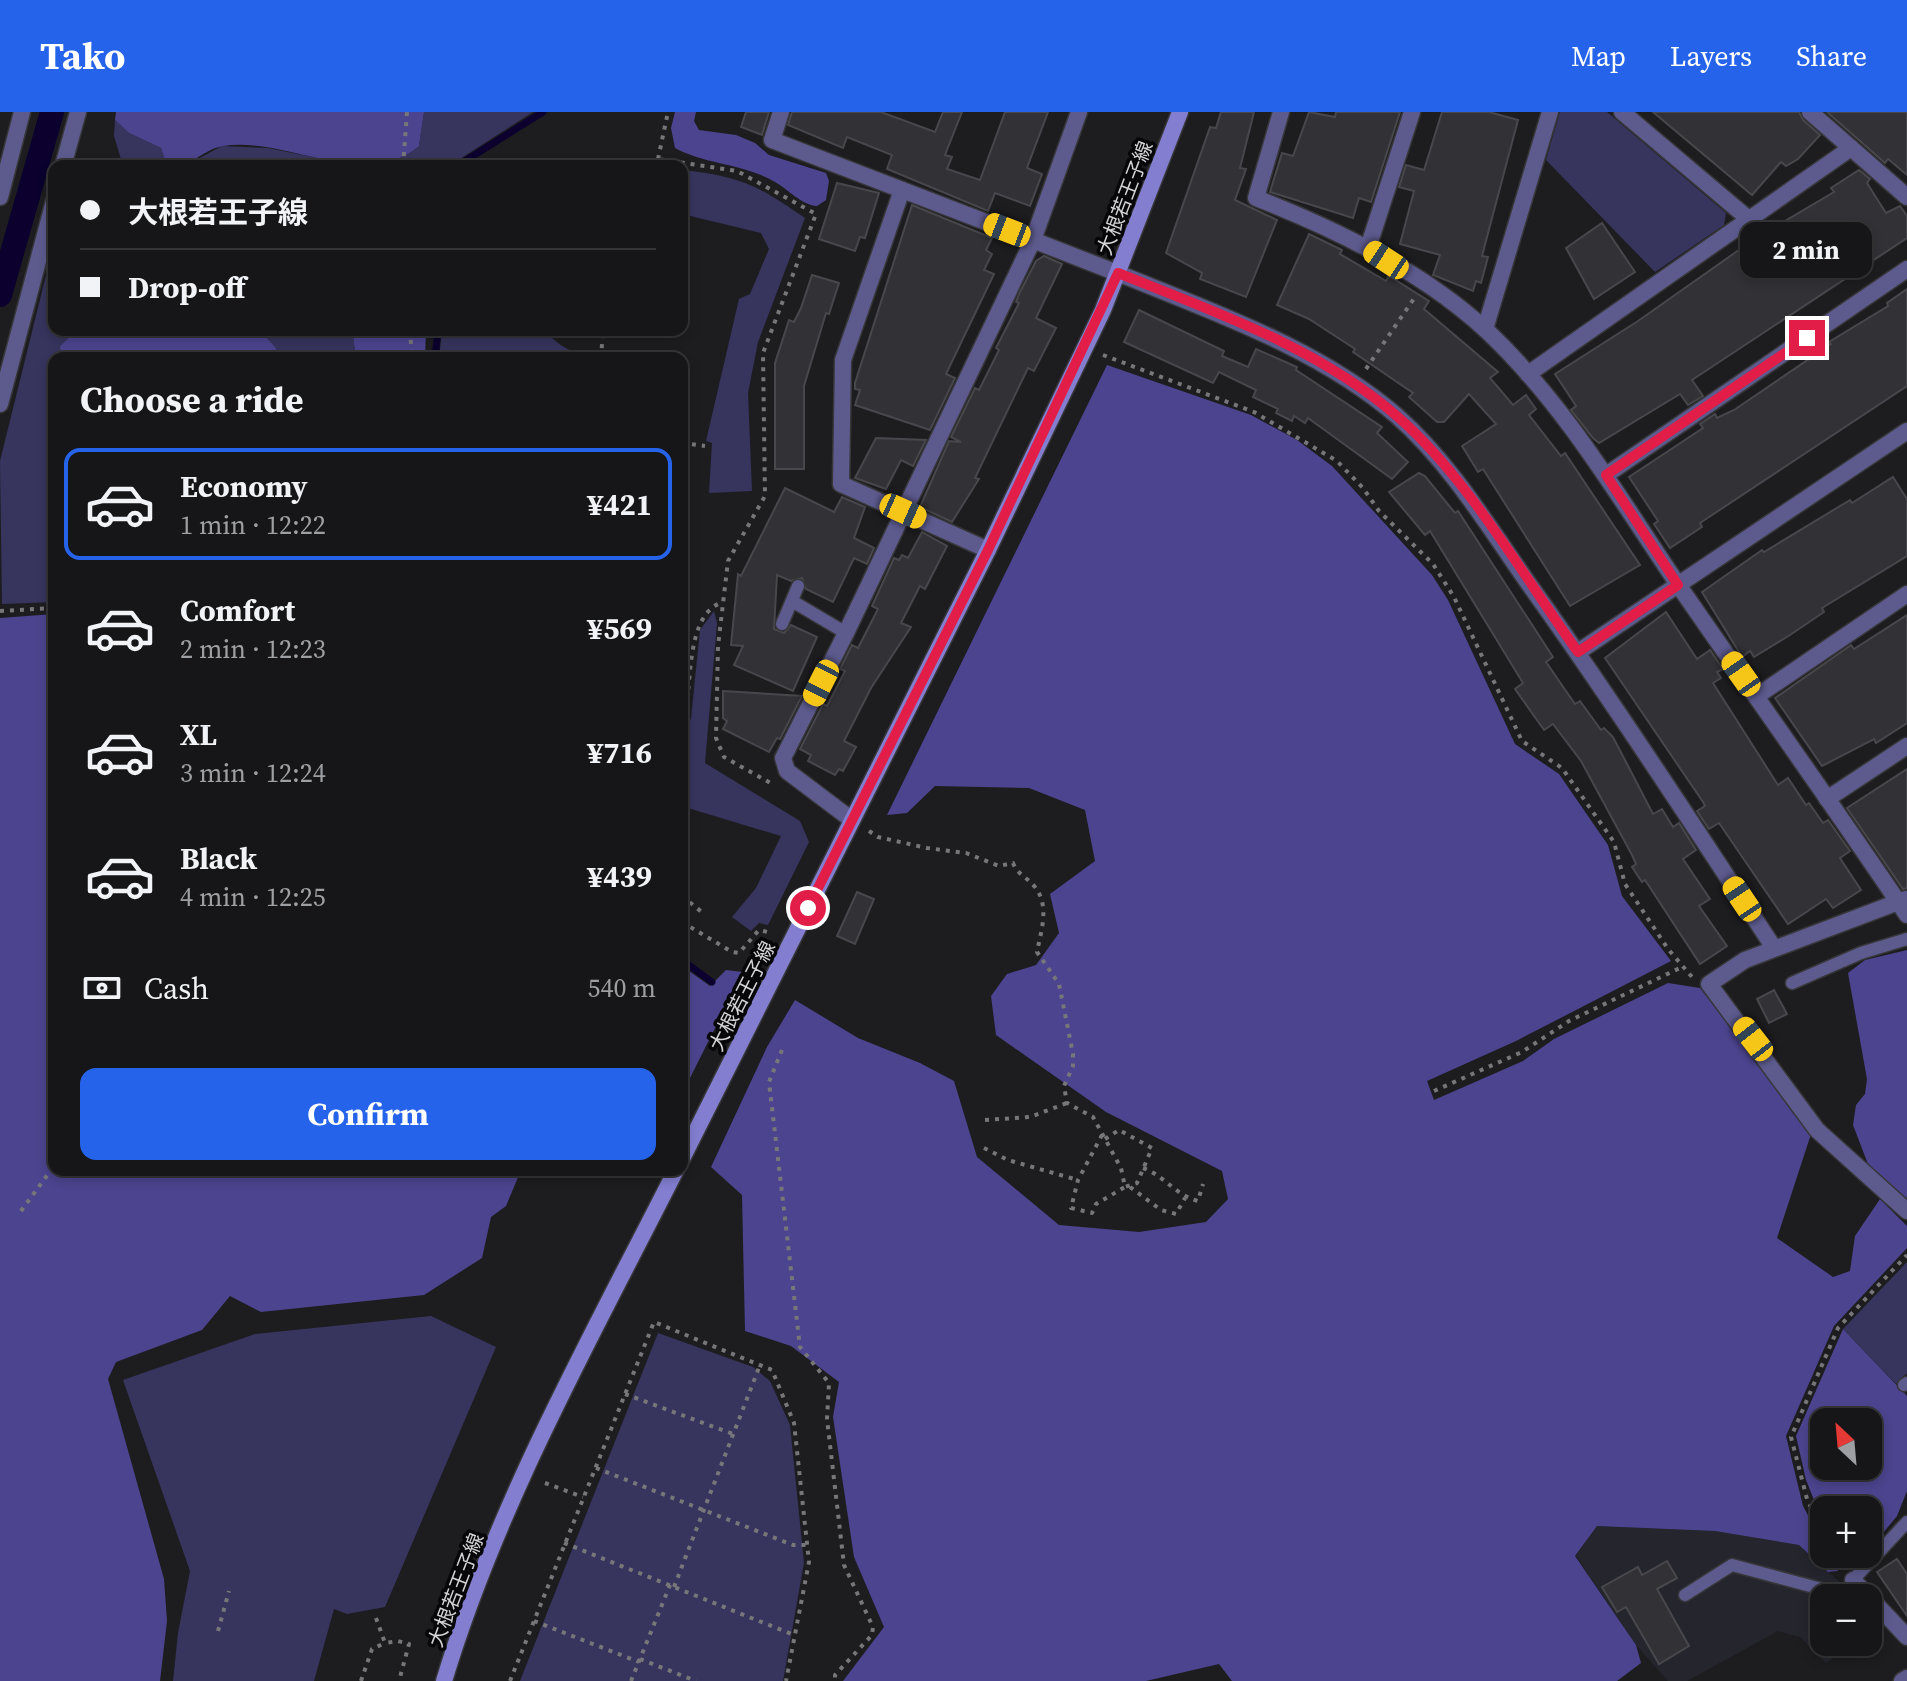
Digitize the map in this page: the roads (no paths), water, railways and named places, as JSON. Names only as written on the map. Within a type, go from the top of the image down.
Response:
[{"type":"street","points":[[0,197],[22,112]]},
{"type":"street","points":[[65,160],[78,112]]},
{"type":"street","points":[[781,112],[772,140],[1118,273],[1278,341],[1356,384],[1397,416],[1431,449],[1578,652],[1774,948]]},
{"type":"street","points":[[852,820],[787,771],[783,758],[846,633],[1033,240],[1079,112]]},
{"type":"street","name":"大根若王子線","points":[[688,1147],[988,550],[1085,347],[1118,273],[1180,112]]},
{"type":"street","points":[[1281,112],[1256,198],[1314,220],[1368,248],[1485,329],[1528,374],[1606,475],[1678,585],[1904,905],[1774,948],[1745,960],[1709,984],[1817,1130],[1907,1211]]},
{"type":"street","points":[[1368,248],[1412,112]]},
{"type":"street","points":[[1485,329],[1550,112]]},
{"type":"street","points":[[1622,112],[1751,221]]},
{"type":"street","points":[[1810,112],[1907,197]]},
{"type":"street","points":[[1528,374],[1751,221],[1851,148]]},
{"type":"street","points":[[902,190],[843,360],[841,484],[988,550]]},
{"type":"street","points":[[0,404],[48,224]]},
{"type":"street","points":[[1606,475],[1907,269]]},
{"type":"street","points":[[1578,652],[1907,431]]},
{"type":"street","points":[[1757,696],[1907,594]]},
{"type":"street","points":[[1827,799],[1907,746]]},
{"type":"street","name":"大根若王子線","points":[[444,1681],[501,1527],[552,1416],[673,1176]]},
{"type":"street","points":[[1853,1580],[1857,1584]]},
{"type":"street","points":[[1882,1611],[1907,1637]]},
{"type":"lane","points":[[782,624],[798,586]]},
{"type":"lane","points":[[792,601],[846,633]]},
{"type":"lane","points":[[1792,983],[1861,953],[1907,939]]},
{"type":"lane","points":[[1853,1580],[1907,1522]]},
{"type":"lane","points":[[1685,1595],[1732,1565],[1810,1586]]},
{"type":"waterway","points":[[0,295],[52,112]]},
{"type":"waterway","points":[[467,160],[543,112]]},
{"type":"waterway","points":[[436,352],[437,336]]},
{"type":"waterway","points":[[688,964],[712,982]]}]
